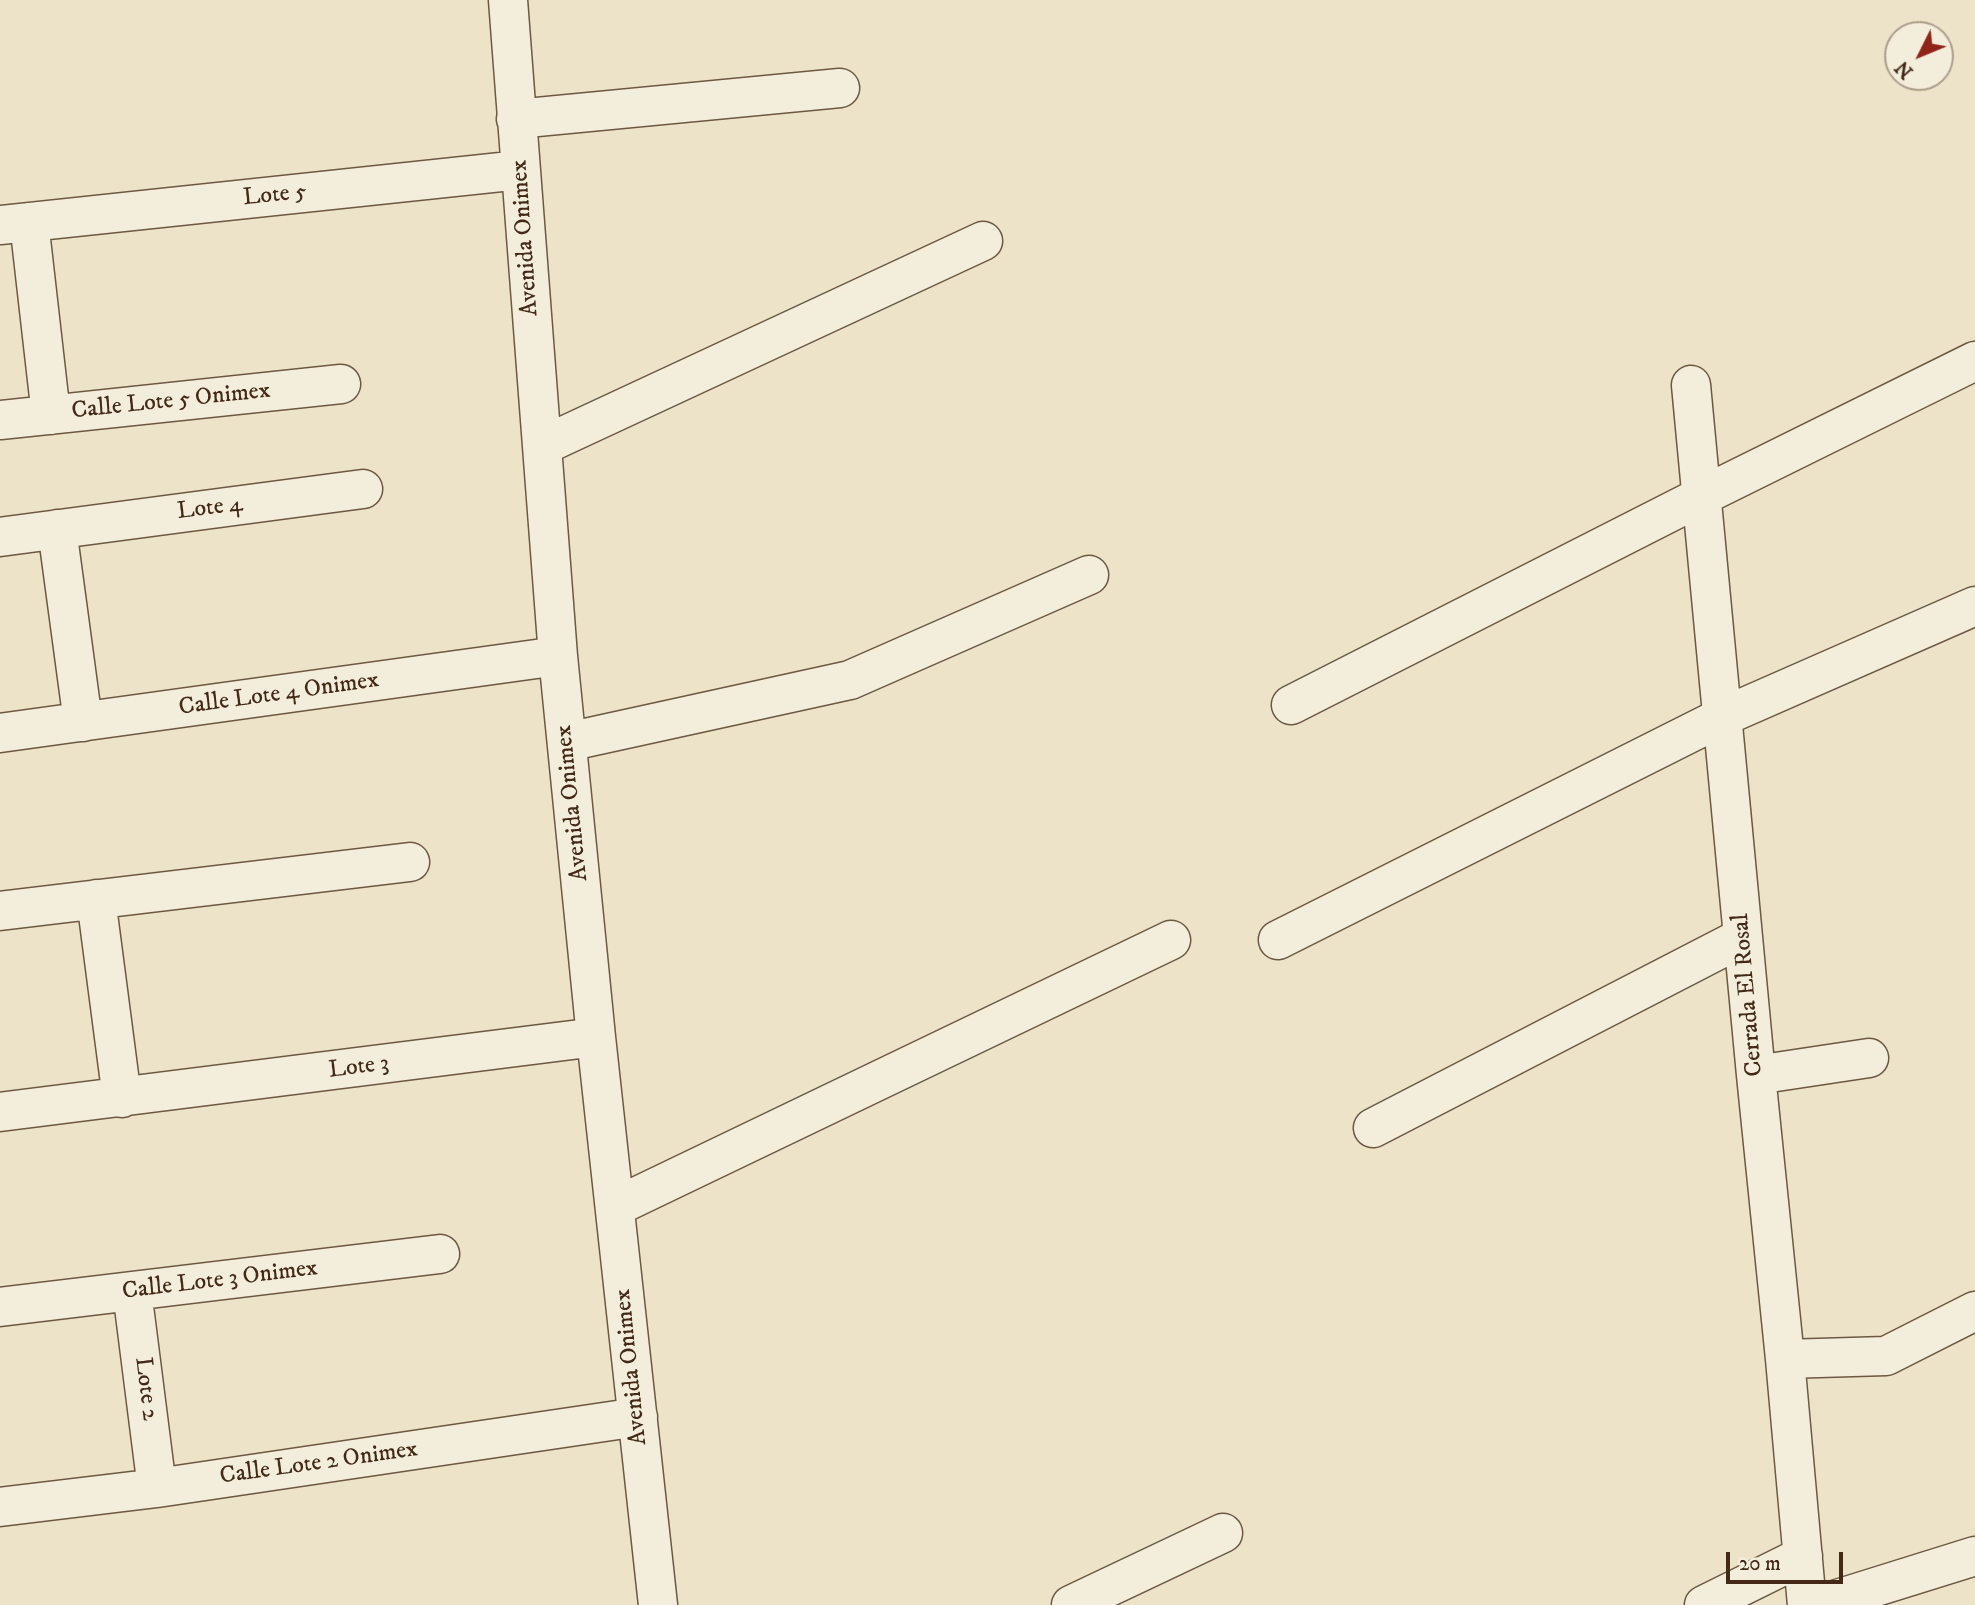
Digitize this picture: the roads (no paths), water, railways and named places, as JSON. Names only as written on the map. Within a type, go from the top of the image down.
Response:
[{"type":"street","name":"Avenida Onimex","points":[[508,0],[558,656],[596,1037],[658,1605]]},
{"type":"street","points":[[516,119],[840,88]]},
{"type":"street","name":"Lote 5","points":[[51,415],[15,224],[520,170]]},
{"type":"street","points":[[542,446],[982,241]]},
{"type":"street","points":[[1291,705],[1975,361]]},
{"type":"street","name":"Calle Lote 5 Onimex","points":[[0,420],[341,384]]},
{"type":"street","name":"Cerrada El Rosal","points":[[1690,386],[1807,1605]]},
{"type":"street","name":"Lote 4","points":[[0,537],[363,489]]},
{"type":"street","points":[[57,529],[83,722]]},
{"type":"street","points":[[567,743],[850,680],[1089,575]]},
{"type":"street","points":[[1278,940],[1722,717],[1975,606]]},
{"type":"street","name":"Calle Lote 4 Onimex","points":[[0,733],[558,656]]},
{"type":"street","points":[[0,911],[410,862]]},
{"type":"street","points":[[96,899],[122,1098]]},
{"type":"street","points":[[1373,1128],[1743,937]]},
{"type":"street","points":[[615,1207],[1171,940]]},
{"type":"street","name":"Lote 3","points":[[0,1112],[596,1037]]},
{"type":"street","points":[[1756,1075],[1869,1058]]},
{"type":"street","name":"Calle Lote 3 Onimex","points":[[0,1307],[440,1254]]},
{"type":"street","name":"Lote 2","points":[[132,1291],[157,1488]]},
{"type":"street","points":[[1785,1359],[1886,1356],[1975,1311]]},
{"type":"street","name":"Calle Lote 2 Onimex","points":[[0,1507],[157,1488],[638,1417]]},
{"type":"street","points":[[1071,1605],[1223,1533]]},
{"type":"street","points":[[1704,1605],[1802,1556]]},
{"type":"street","points":[[1818,1605],[1975,1556]]}]
